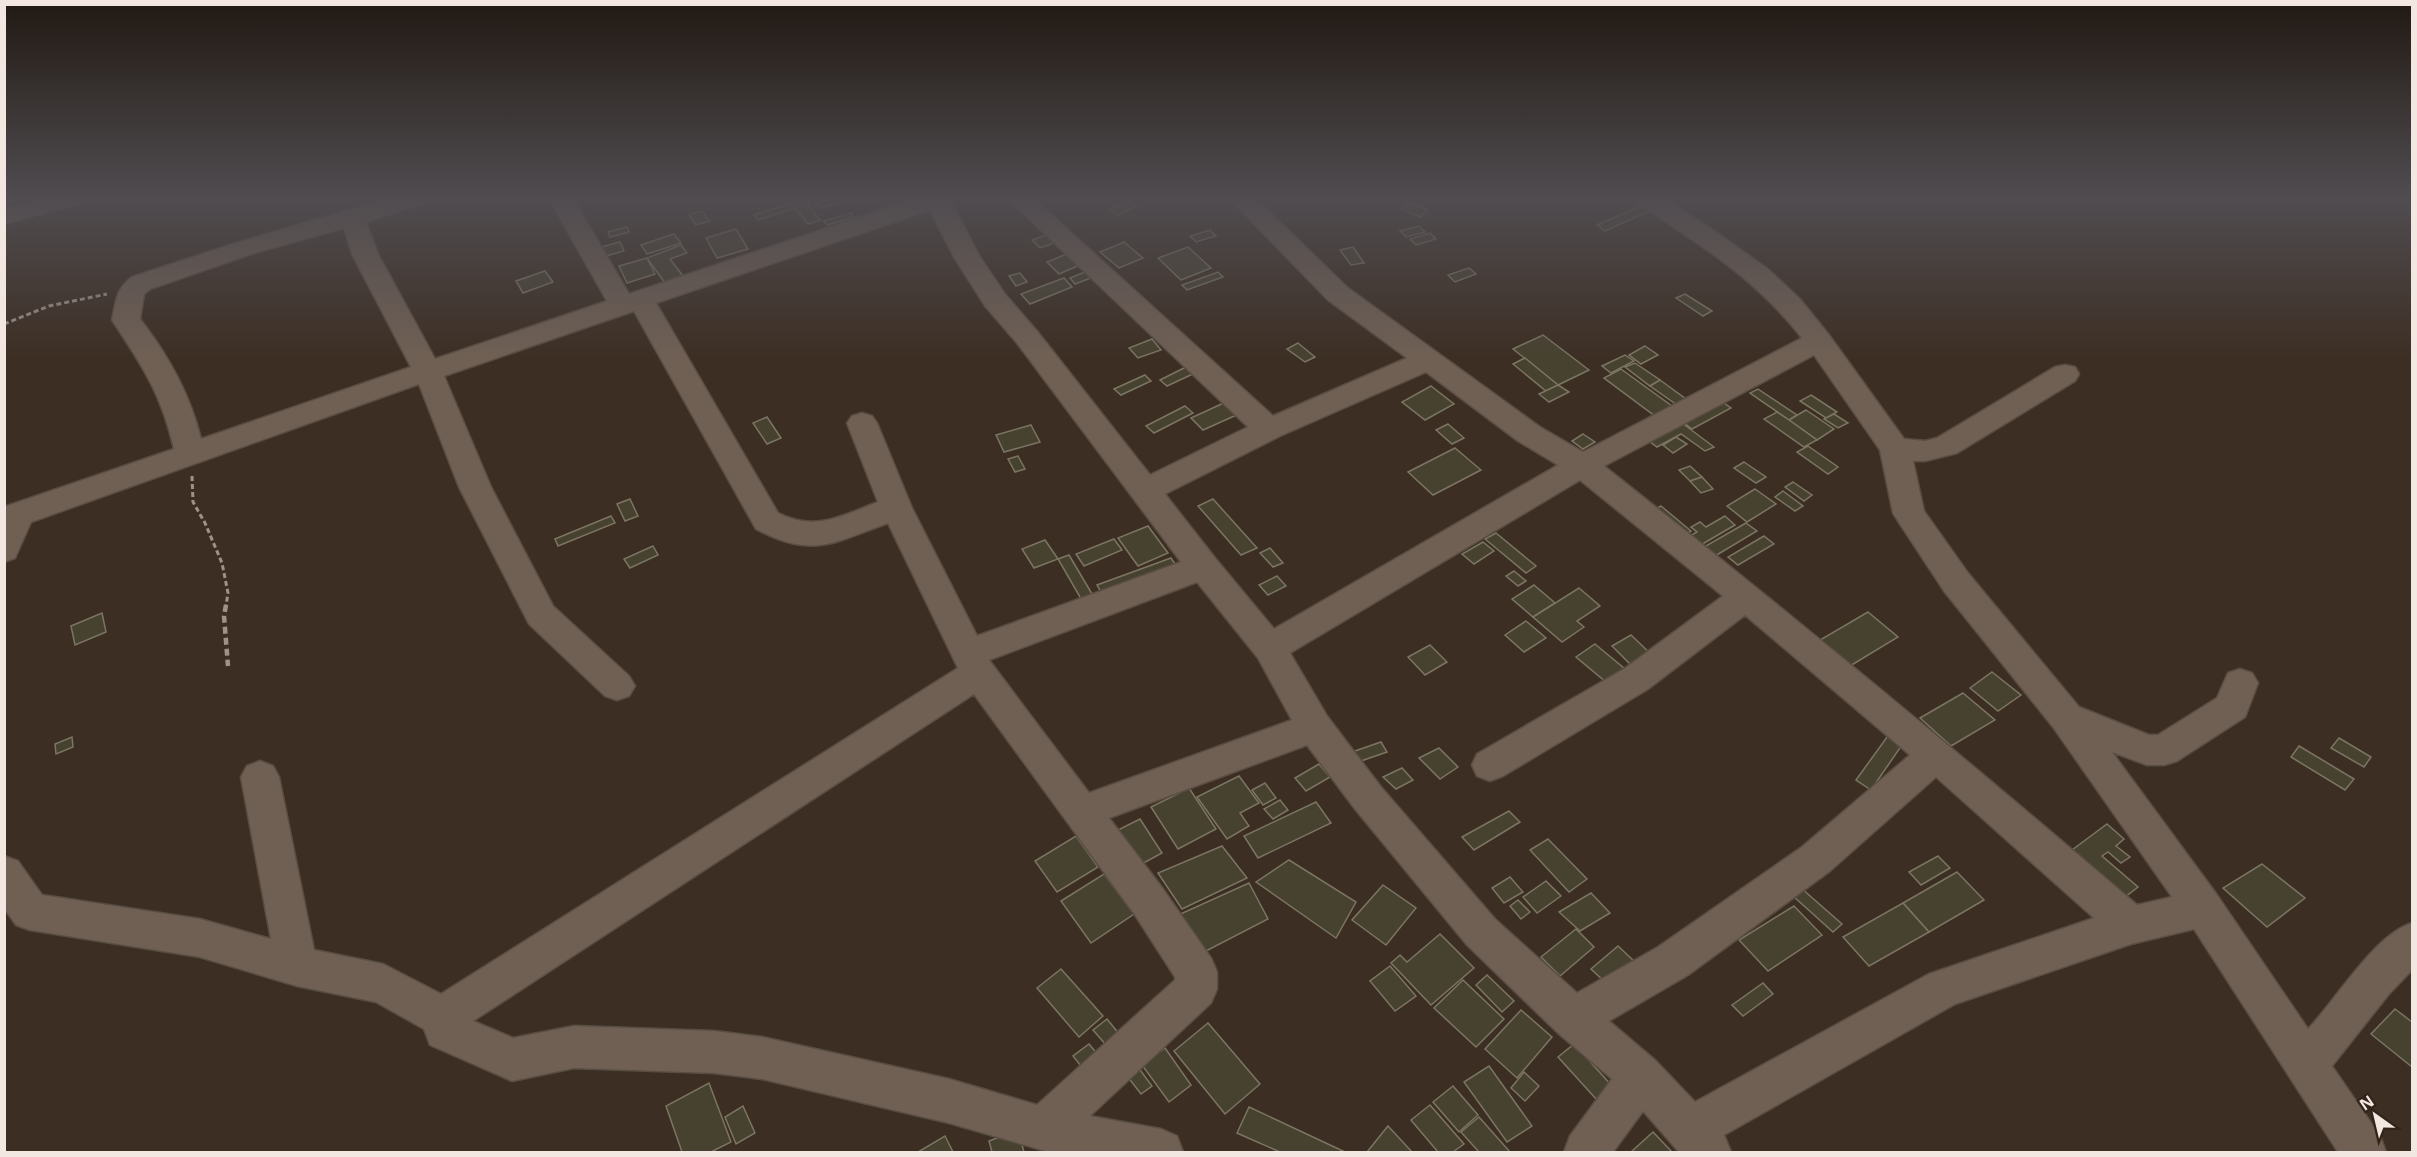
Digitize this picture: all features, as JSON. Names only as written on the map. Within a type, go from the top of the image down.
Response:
[{"type":"street","points":[[190,454],[182,415],[165,377],[126,320],[132,291],[141,283],[232,252]]},
{"type":"street","points":[[364,252],[428,371],[475,487],[541,615],[617,686]]},
{"type":"street","points":[[597,252],[632,303],[767,521],[789,532],[820,535],[896,508]]},
{"type":"street","points":[[4,550],[11,517],[428,371],[781,252]]},
{"type":"street","points":[[965,252],[995,300],[1028,337],[1052,372],[1203,567],[1270,648],[1314,727],[1368,798],[1481,932],[1573,1018],[1641,1076],[1699,1141],[1944,988],[2131,925],[2203,908]]},
{"type":"street","points":[[1077,252],[1269,429]]},
{"type":"street","points":[[1296,252],[1338,294],[1529,434],[1582,465],[1746,596],[1936,755],[2131,925]]},
{"type":"street","points":[[1727,252],[1760,276],[1819,340],[1894,449],[1909,513],[1956,582],[2066,717],[2203,908],[2364,1152]]},
{"type":"street","points":[[1270,648],[1582,465],[1819,340]]},
{"type":"street","points":[[1145,491],[1269,429],[1429,360]]},
{"type":"street","points":[[1894,449],[1925,451],[1946,447],[2066,374]]},
{"type":"street","points":[[862,423],[896,508],[974,663],[1149,902],[1196,972],[1196,989],[1043,1129]]},
{"type":"street","points":[[1161,1152],[1043,1129],[949,1101],[762,1058],[714,1052],[574,1047],[512,1060],[445,1029],[446,1018],[457,1007],[974,663],[1203,567]]},
{"type":"street","points":[[1490,765],[1636,679],[1746,596]]},
{"type":"street","points":[[2066,717],[2147,750],[2164,750],[2232,706],[2240,683]]},
{"type":"street","points":[[1081,812],[1314,727]]},
{"type":"street","points":[[1573,1018],[1672,961],[1816,859],[1936,755]]},
{"type":"street","points":[[260,777],[297,966]]},
{"type":"street","points":[[4,874],[17,917],[200,938],[297,966],[383,984],[446,1018]]},
{"type":"street","points":[[2306,1063],[2336,1030],[2374,980],[2412,942]]},
{"type":"street","points":[[1586,1152],[1641,1076]]},
{"type":"path","points":[[4,324],[49,306],[132,291]]},
{"type":"path","points":[[190,454],[193,502],[205,523],[222,563],[228,593],[224,616],[228,666]]},
{"type":"building","points":[[604,252],[620,252],[606,256]]},
{"type":"building","points":[[663,252],[687,253],[670,259],[683,276],[665,283],[647,258]]},
{"type":"building","points":[[714,252],[738,252],[717,258]]},
{"type":"building","points":[[1075,252],[1087,262],[1059,274],[1047,262]]},
{"type":"building","points":[[1100,252],[1136,252],[1143,258],[1119,268]]},
{"type":"building","points":[[1174,252],[1193,252],[1211,268],[1181,280],[1158,258]]},
{"type":"building","points":[[1341,252],[1356,252],[1364,263],[1351,265]]},
{"type":"building","points":[[647,258],[655,274],[627,283],[619,266]]},
{"type":"building","points":[[1469,268],[1476,274],[1455,282],[1448,275]]},
{"type":"building","points":[[1090,270],[1096,276],[1075,284],[1070,278]]},
{"type":"building","points":[[545,271],[553,282],[523,293],[516,281]]},
{"type":"building","points":[[1218,272],[1223,277],[1187,290],[1182,285]]},
{"type":"building","points":[[1020,273],[1027,282],[1016,286],[1009,276]]},
{"type":"building","points":[[1064,278],[1072,287],[1030,304],[1021,294]]},
{"type":"building","points":[[1685,294],[1712,311],[1703,316],[1676,298]]},
{"type":"building","points":[[1543,335],[1589,370],[1558,385],[1513,349]]},
{"type":"building","points":[[1152,339],[1161,350],[1138,358],[1129,348]]},
{"type":"building","points":[[1298,343],[1315,357],[1305,362],[1287,349]]},
{"type":"building","points":[[1645,346],[1658,355],[1641,364],[1629,355]]},
{"type":"building","points":[[1625,355],[1634,361],[1611,373],[1602,366]]},
{"type":"building","points":[[1525,358],[1558,385],[1546,391],[1513,364]]},
{"type":"building","points":[[1635,363],[1660,380],[1650,386],[1625,367]]},
{"type":"building","points":[[1188,366],[1195,373],[1167,386],[1160,380]]},
{"type":"building","points":[[1621,369],[1676,409],[1659,419],[1604,378]]},
{"type":"building","points":[[1145,375],[1151,381],[1121,395],[1114,389]]},
{"type":"building","points":[[1660,380],[1690,402],[1680,407],[1650,386]]},
{"type":"building","points":[[1558,385],[1569,392],[1549,402],[1539,394]]},
{"type":"building","points":[[1431,386],[1454,404],[1425,420],[1402,402]]},
{"type":"building","points":[[1758,389],[1797,415],[1789,420],[1750,393]]},
{"type":"building","points":[[1811,395],[1837,412],[1826,418],[1800,401]]},
{"type":"building","points":[[1228,401],[1241,413],[1203,430],[1191,418]]},
{"type":"building","points":[[1721,401],[1731,408],[1692,429],[1683,422]]},
{"type":"building","points":[[1185,406],[1193,413],[1154,433],[1146,426]]},
{"type":"building","points":[[1806,410],[1834,429],[1817,440],[1789,420]]},
{"type":"building","points":[[1777,412],[1817,440],[1804,447],[1764,419]]},
{"type":"building","points":[[1834,414],[1848,423],[1838,428],[1824,419]]},
{"type":"building","points":[[767,417],[781,438],[767,444],[753,423]]},
{"type":"building","points":[[1682,423],[1714,447],[1705,451],[1681,434],[1657,447],[1649,441]]},
{"type":"building","points":[[1448,424],[1464,438],[1452,444],[1436,430]]},
{"type":"building","points":[[1031,425],[1040,442],[1004,452],[996,435]]},
{"type":"building","points":[[1583,434],[1595,442],[1583,449],[1572,441]]},
{"type":"building","points":[[1676,437],[1687,444],[1673,453],[1663,445]]},
{"type":"building","points":[[1808,446],[1838,467],[1828,474],[1797,452]]},
{"type":"building","points":[[1455,448],[1481,470],[1433,495],[1408,472]]},
{"type":"building","points":[[1018,456],[1025,469],[1015,472],[1008,459]]},
{"type":"building","points":[[1744,462],[1766,477],[1756,483],[1734,468]]},
{"type":"building","points":[[1690,466],[1702,477],[1690,481],[1679,470]]},
{"type":"building","points":[[1702,477],[1713,489],[1701,493],[1690,481]]},
{"type":"building","points":[[1793,482],[1812,495],[1804,501],[1785,487]]},
{"type":"building","points":[[1755,489],[1776,504],[1747,522],[1727,506]]},
{"type":"building","points":[[1783,491],[1803,506],[1795,511],[1775,497]]},
{"type":"building","points":[[630,499],[638,516],[625,521],[617,504]]},
{"type":"building","points":[[1213,499],[1257,548],[1241,555],[1198,506]]},
{"type":"building","points":[[1661,506],[1691,531],[1680,537],[1650,512]]},
{"type":"building","points":[[611,516],[615,523],[558,546],[555,539]]},
{"type":"building","points":[[1725,516],[1735,525],[1699,546],[1688,537],[1697,532],[1691,527],[1700,522],[1706,527]]},
{"type":"building","points":[[1746,523],[1757,531],[1715,556],[1704,547]]},
{"type":"building","points":[[1148,526],[1168,553],[1138,566],[1118,538]]},
{"type":"building","points":[[1496,533],[1536,566],[1526,573],[1485,539]]},
{"type":"building","points":[[1764,536],[1774,544],[1738,565],[1728,557]]},
{"type":"building","points":[[1114,539],[1122,550],[1084,566],[1076,554]]},
{"type":"building","points":[[1045,540],[1058,559],[1034,568],[1022,549]]},
{"type":"building","points":[[1483,542],[1494,551],[1474,564],[1462,554]]},
{"type":"building","points":[[653,546],[658,555],[630,568],[624,559]]},
{"type":"building","points":[[1270,548],[1283,563],[1273,567],[1260,553]]},
{"type":"building","points":[[1069,555],[1095,599],[1084,604],[1058,559]]},
{"type":"building","points":[[1171,558],[1181,573],[1106,601],[1097,585]]},
{"type":"building","points":[[1514,571],[1526,581],[1518,586],[1506,576]]},
{"type":"building","points":[[1277,576],[1286,586],[1268,595],[1259,585]]},
{"type":"building","points":[[1534,585],[1555,603],[1533,617],[1512,599]]},
{"type":"building","points":[[1579,588],[1600,606],[1577,621],[1584,627],[1562,642],[1533,617]]},
{"type":"building","points":[[1868,612],[1898,637],[1850,666],[1820,640]]},
{"type":"building","points":[[102,613],[106,632],[75,645],[71,626]]},
{"type":"building","points":[[1526,621],[1546,638],[1524,652],[1505,635]]},
{"type":"building","points":[[1631,635],[1652,655],[1632,666],[1612,646]]},
{"type":"building","points":[[1595,644],[1625,669],[1606,682],[1576,657]]},
{"type":"building","points":[[1430,645],[1447,662],[1425,675],[1408,657]]},
{"type":"building","points":[[1992,672],[2021,695],[1998,711],[1970,688]]},
{"type":"building","points":[[1963,693],[1995,720],[1951,746],[1920,718]]},
{"type":"building","points":[[1890,733],[1904,742],[1871,790],[1856,780]]},
{"type":"building","points":[[72,737],[73,747],[56,754],[55,744]]},
{"type":"building","points":[[2339,738],[2371,757],[2364,767],[2331,748]]},
{"type":"building","points":[[1381,742],[1387,752],[1358,762],[1352,752]]},
{"type":"building","points":[[2299,746],[2354,779],[2345,790],[2291,757]]},
{"type":"building","points":[[1439,748],[1458,767],[1440,779],[1419,758]]},
{"type":"building","points":[[1319,764],[1330,777],[1306,791],[1295,778]]},
{"type":"building","points":[[1402,768],[1413,780],[1396,789],[1383,777]]},
{"type":"building","points":[[1239,776],[1259,803],[1240,813],[1249,826],[1227,839],[1197,797]]},
{"type":"building","points":[[1265,783],[1276,798],[1263,805],[1252,790]]},
{"type":"building","points":[[1189,788],[1216,829],[1178,849],[1151,807]]},
{"type":"building","points":[[1280,800],[1288,810],[1273,819],[1264,809]]},
{"type":"building","points":[[1316,802],[1331,823],[1258,858],[1244,836]]},
{"type":"building","points":[[1509,811],[1520,822],[1474,850],[1462,837]]},
{"type":"building","points":[[1140,819],[1162,853],[1138,866],[1116,831]]},
{"type":"building","points":[[2107,824],[2124,839],[2116,846],[2130,857],[2121,863],[2108,852],[2102,856],[2138,887],[2125,897],[2072,850]]},
{"type":"building","points":[[1076,836],[1098,867],[1057,892],[1035,861]]},
{"type":"building","points":[[1548,839],[1587,879],[1569,892],[1530,850]]},
{"type":"building","points":[[1222,846],[1247,878],[1182,909],[1158,873]]},
{"type":"building","points":[[1938,856],[1950,868],[1921,885],[1909,872]]},
{"type":"building","points":[[1289,860],[1356,902],[1336,938],[1256,882]]},
{"type":"building","points":[[2262,864],[2305,898],[2267,927],[2223,888]]},
{"type":"building","points":[[1957,872],[1984,900],[1929,932],[1903,903]]},
{"type":"building","points":[[1104,874],[1134,914],[1091,943],[1061,901]]},
{"type":"building","points":[[1510,877],[1523,892],[1504,903],[1492,888]]},
{"type":"building","points":[[1546,881],[1561,896],[1537,913],[1523,897]]},
{"type":"building","points":[[1249,883],[1268,919],[1204,952],[1176,916]]},
{"type":"building","points":[[1383,885],[1416,908],[1386,945],[1352,920]]},
{"type":"building","points":[[1801,888],[1842,924],[1833,932],[1793,896]]},
{"type":"building","points":[[1591,893],[1610,913],[1580,931],[1559,912]]},
{"type":"building","points":[[1518,900],[1530,912],[1521,919],[1510,906]]},
{"type":"building","points":[[1903,903],[1929,932],[1869,966],[1843,937]]},
{"type":"building","points":[[1794,906],[1822,935],[1768,971],[1739,940]]},
{"type":"building","points":[[1576,929],[1594,947],[1560,976],[1541,957]]},
{"type":"building","points":[[1440,934],[1474,968],[1431,1005],[1391,963],[1400,955],[1407,962]]},
{"type":"building","points":[[1618,946],[1636,963],[1609,986],[1591,969]]},
{"type":"building","points":[[1390,966],[1416,996],[1395,1011],[1370,981]]},
{"type":"building","points":[[1061,969],[1103,1016],[1079,1037],[1037,988]]},
{"type":"building","points":[[1487,975],[1514,1001],[1502,1012],[1476,985]]},
{"type":"building","points":[[1463,980],[1504,1019],[1476,1047],[1434,1008]]},
{"type":"building","points":[[1763,983],[1773,994],[1743,1016],[1732,1005]]},
{"type":"building","points":[[2395,1009],[2412,1022],[2412,1067],[2371,1034]]},
{"type":"building","points":[[1521,1010],[1552,1037],[1517,1078],[1485,1049]]},
{"type":"building","points":[[1107,1019],[1120,1035],[1107,1046],[1093,1030]]},
{"type":"building","points":[[1208,1023],[1260,1084],[1225,1114],[1174,1051]]},
{"type":"building","points":[[1089,1044],[1103,1061],[1087,1074],[1073,1056]]},
{"type":"building","points":[[1574,1044],[1613,1087],[1597,1100],[1558,1057]]},
{"type":"building","points":[[1165,1048],[1191,1085],[1169,1102],[1142,1065]]},
{"type":"building","points":[[1135,1063],[1152,1086],[1141,1094],[1124,1072]]},
{"type":"building","points":[[1489,1066],[1532,1126],[1507,1142],[1464,1082]]},
{"type":"building","points":[[1524,1072],[1539,1086],[1525,1101],[1511,1088]]},
{"type":"building","points":[[709,1083],[731,1142],[711,1152],[682,1152],[666,1106]]},
{"type":"building","points":[[1453,1086],[1478,1115],[1459,1132],[1433,1102]]},
{"type":"building","points":[[1430,1105],[1464,1144],[1453,1152],[1438,1152],[1411,1120]]},
{"type":"building","points":[[743,1106],[755,1133],[736,1144],[725,1117]]},
{"type":"building","points":[[1249,1107],[1345,1152],[1280,1152],[1237,1133]]},
{"type":"building","points":[[1479,1117],[1510,1152],[1479,1152],[1461,1132]]},
{"type":"building","points":[[1388,1126],[1412,1152],[1367,1152]]},
{"type":"building","points":[[1018,1130],[1024,1152],[992,1152],[989,1141]]},
{"type":"building","points":[[1653,1132],[1672,1152],[1631,1152]]},
{"type":"building","points":[[945,1136],[953,1152],[918,1152]]}]
